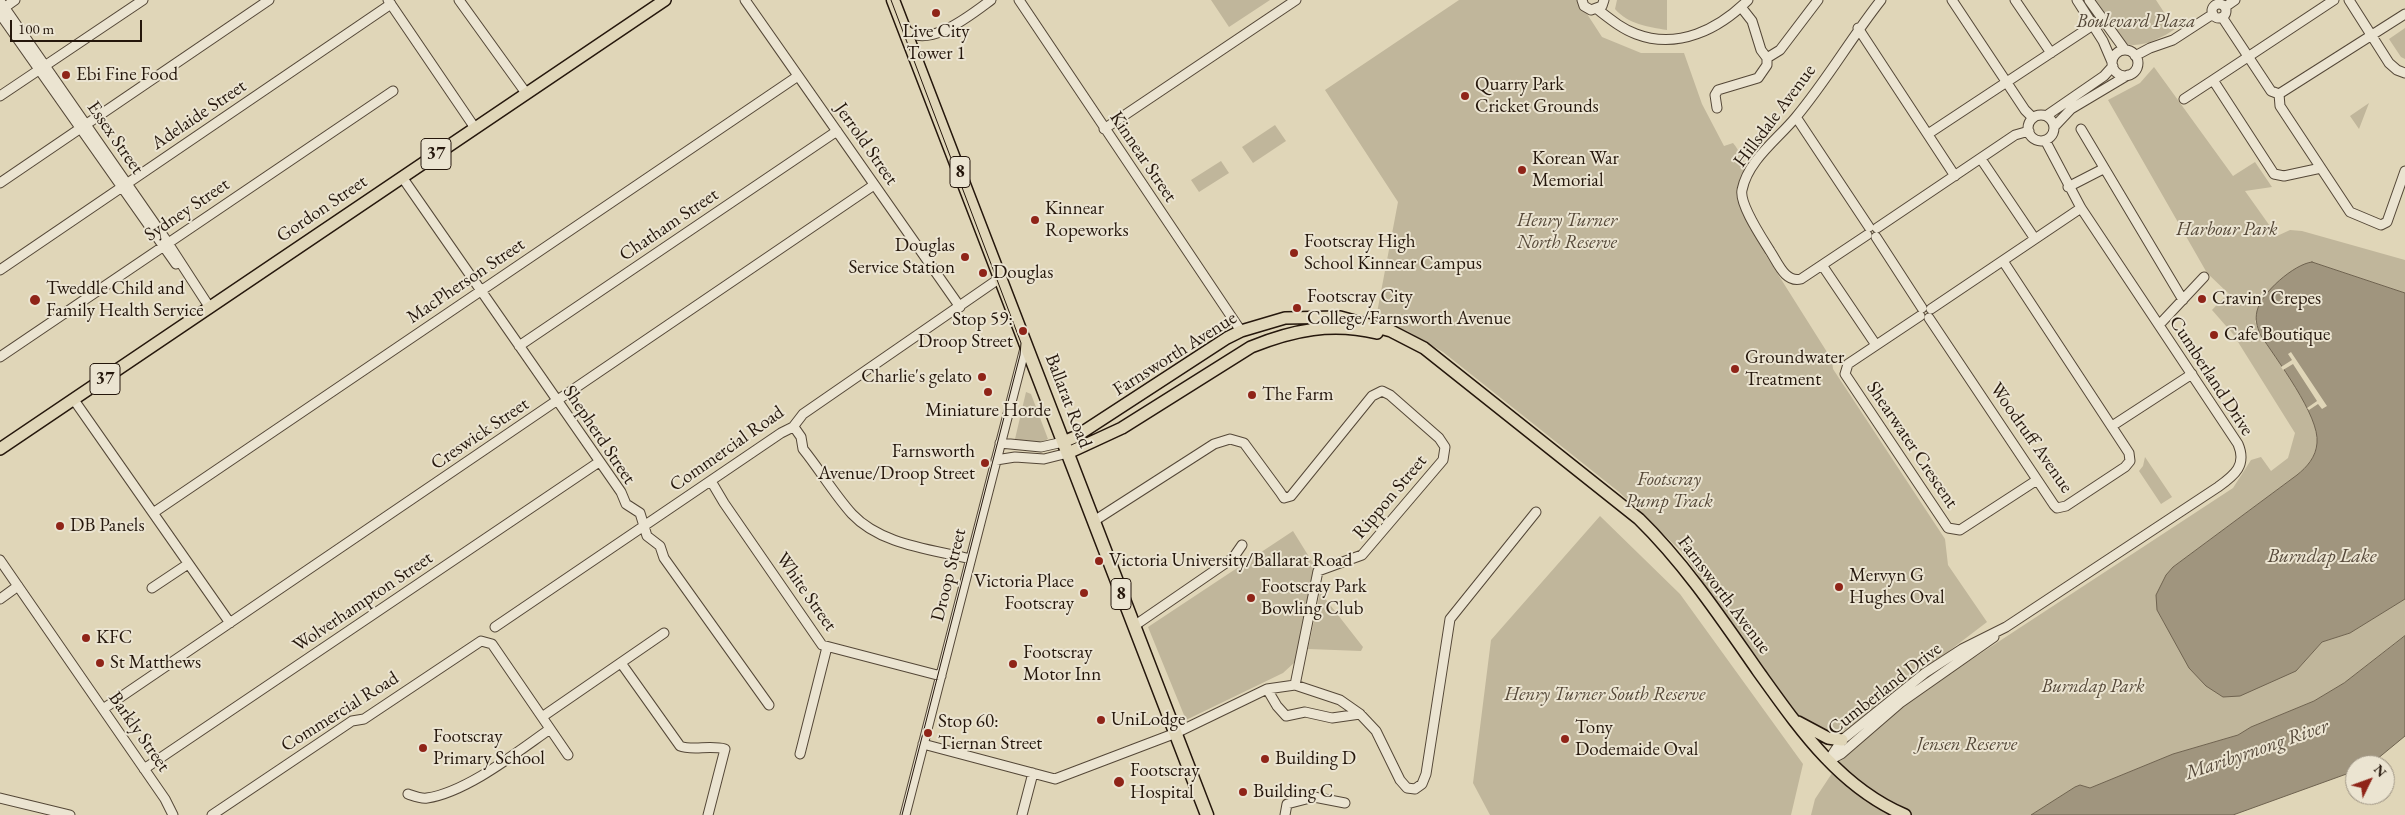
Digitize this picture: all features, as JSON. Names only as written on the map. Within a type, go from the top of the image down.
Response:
[{"type":"highway","name":"Ballarat Road","points":[[893,0],[1208,815]]},
{"type":"main road","name":"Gordon Street","points":[[0,449],[665,0]]},
{"type":"main road","name":"Farnsworth Avenue","points":[[1066,448],[1075,437],[1177,370],[1241,331],[1264,323],[1293,317],[1350,319],[1383,328],[1408,339],[1452,371],[1610,494],[1662,542],[1690,576],[1794,721],[1828,761],[1858,789],[1905,815]]},
{"type":"main road","name":"Farnsworth Avenue","points":[[1066,448],[1111,434],[1251,347],[1307,329],[1353,328],[1376,333],[1401,342],[1452,371]]},
{"type":"main road","points":[[1241,331],[1251,347]]},
{"type":"main road","points":[[1177,370],[1188,387]]},
{"type":"main road","points":[[1144,392],[1154,408]]},
{"type":"main road","points":[[1794,721],[1828,738],[1842,740]]},
{"type":"street","points":[[1,8],[15,0]]},
{"type":"street","points":[[0,96],[143,0]]},
{"type":"street","points":[[0,183],[269,0]]},
{"type":"street","points":[[459,0],[526,93]]},
{"type":"street","name":"Jerrold Street","points":[[745,0],[960,307]]},
{"type":"street","points":[[904,28],[917,36],[926,36],[956,25],[991,0]]},
{"type":"street","name":"Kinnear Street","points":[[1019,0],[1241,331]]},
{"type":"street","points":[[1104,129],[1296,0]]},
{"type":"street","points":[[1582,0],[1588,9],[1597,9],[1602,6],[1604,0]]},
{"type":"street","points":[[1767,58],[1780,50],[1818,0]]},
{"type":"street","name":"Hillsdale Avenue","points":[[1822,266],[1801,279],[1794,281],[1787,277],[1742,199],[1742,189],[1751,168],[1769,144],[1796,117],[1858,28],[1881,0]]},
{"type":"street","points":[[1952,0],[2025,110],[2033,118]]},
{"type":"street","points":[[2015,0],[2051,53]]},
{"type":"street","points":[[2077,0],[2093,25],[2113,64],[2120,74],[2128,75]]},
{"type":"street","points":[[2090,0],[2125,50],[2135,56]]},
{"type":"street","points":[[2225,7],[2235,0]]},
{"type":"street","points":[[2184,99],[2334,0]]},
{"type":"street","points":[[2348,0],[2389,63],[2397,70],[2405,73]]},
{"type":"street","points":[[389,2],[475,128]]},
{"type":"street","name":"Adelaide Street","points":[[0,270],[389,2]]},
{"type":"street","points":[[1597,9],[1619,26],[1637,35],[1671,40],[1696,35],[1723,23],[1745,3],[1761,50],[1767,58],[1767,65],[1758,78],[1718,90],[1715,95],[1717,108]]},
{"type":"street","points":[[2135,56],[2150,48],[2173,40],[2213,6],[2219,4],[2225,7]]},
{"type":"street","points":[[2213,6],[2218,18],[2222,17],[2271,91],[2279,94]]},
{"type":"street","points":[[2222,17],[2226,12],[2225,7]]},
{"type":"street","name":"Essex Street","points":[[1,8],[210,308]]},
{"type":"street","points":[[2279,94],[2405,14]]},
{"type":"street","points":[[1928,134],[2093,25]]},
{"type":"street","points":[[1858,28],[1955,176]]},
{"type":"street","points":[[914,54],[914,48],[926,36]]},
{"type":"street","points":[[2046,116],[2053,122],[2052,135],[2045,140],[2036,139],[2029,131],[2030,122],[2033,118],[2046,116],[2104,76],[2113,64],[2117,54],[2125,50]]},
{"type":"street","points":[[2054,127],[2075,106],[2128,75],[2136,68],[2135,56]]},
{"type":"street","name":"MacPherson Street","points":[[153,513],[798,76]]},
{"type":"street","points":[[2212,80],[2274,174],[2284,176],[2321,168]]},
{"type":"street","name":"Sydney Street","points":[[0,357],[392,91]]},
{"type":"street","points":[[2279,94],[2280,106],[2350,212],[2381,225],[2386,222],[2405,170]]},
{"type":"street","name":"Woodruff Avenue","points":[[1796,117],[2054,506],[2062,508],[2124,467],[2130,461],[2129,453],[2002,261]]},
{"type":"street","points":[[2081,129],[2103,169],[2183,300]]},
{"type":"street","name":"Chatham Street","points":[[519,346],[837,131]]},
{"type":"street","points":[[1876,345],[1822,266],[1981,160],[2015,135],[2029,131]]},
{"type":"street","name":"Cumberland Drive","points":[[1828,761],[1842,740],[1925,673],[1962,649],[2006,626],[2218,487],[2233,476],[2238,469],[2241,452],[2238,444],[2081,208],[2068,187],[2045,140]]},
{"type":"street","points":[[1981,160],[2035,239]]},
{"type":"street","points":[[2068,187],[2103,169]]},
{"type":"street","name":"Shepherd Street","points":[[402,177],[621,492],[624,501],[640,513],[648,537],[660,546],[664,558],[768,705]]},
{"type":"street","name":"Creswick Street","points":[[103,709],[874,185]]},
{"type":"street","name":"Shearwater Crescent","points":[[2037,480],[1960,530],[1948,528],[1845,374],[1848,364],[2081,208]]},
{"type":"street","points":[[2159,325],[2204,277]]},
{"type":"street","name":"Commercial Road","points":[[495,627],[781,433],[794,427],[802,414],[1000,278]]},
{"type":"street","name":"Droop Street","points":[[905,815],[1026,344]]},
{"type":"street","points":[[2112,426],[2192,374]]},
{"type":"street","name":"Rippon Street","points":[[1094,521],[1214,444],[1230,439],[1244,443],[1252,450],[1284,498],[1291,496],[1372,396],[1382,392],[1390,395],[1439,438],[1445,447],[1443,460],[1362,555],[1318,572],[1294,684]]},
{"type":"street","points":[[74,400],[230,623]]},
{"type":"street","points":[[794,427],[805,451],[842,502],[862,523],[897,541],[970,559]]},
{"type":"street","name":"Farnsworth Avenue","points":[[1000,443],[1066,448]]},
{"type":"street","name":"Farnsworth Avenue","points":[[996,460],[1015,457],[1044,459],[1066,448]]},
{"type":"street","name":"Wolverhampton Street","points":[[144,769],[599,462]]},
{"type":"street","name":"White Street","points":[[712,481],[724,503],[813,633],[827,647],[941,676]]},
{"type":"street","points":[[923,744],[1055,779],[1176,733],[1267,689],[1294,684],[1340,700],[1360,714],[1376,731],[1400,780],[1407,788],[1414,789],[1422,784],[1426,774],[1450,619],[1536,512]]},
{"type":"street","points":[[1134,626],[1233,558],[1242,546]]},
{"type":"street","name":"Barkly Street","points":[[0,560],[144,769],[173,815]]},
{"type":"street","points":[[152,588],[188,564]]},
{"type":"street","points":[[0,599],[18,586]]},
{"type":"street","name":"Cumberland Drive","points":[[1828,761],[1841,754],[1893,709],[1998,635],[2006,626]]},
{"type":"street","points":[[568,755],[542,717],[664,633]]},
{"type":"street","name":"Commercial Road","points":[[212,815],[352,721],[364,719],[476,643],[487,641],[492,644],[542,717]]},
{"type":"street","points":[[800,754],[827,647]]},
{"type":"street","points":[[621,663],[680,746],[687,748],[711,746],[725,749],[708,815]]},
{"type":"street","points":[[1267,689],[1277,706],[1286,716],[1305,712],[1332,718],[1360,714]]},
{"type":"street","points":[[408,794],[425,798],[443,794],[471,781],[550,729]]},
{"type":"street","points":[[1022,815],[1033,773]]},
{"type":"street","points":[[1285,815],[1287,804],[1314,797],[1345,803]]},
{"type":"street","points":[[0,798],[70,815]]},
{"type":"street","name":"Barkly Street","points":[[165,800],[181,815]]},
{"type":"green space","points":[[1211,0],[1270,0],[1229,27]]},
{"type":"green space","name":"Henry Turner North Reserve","points":[[1459,0],[1578,0],[1602,37],[1641,53],[1684,53],[1702,104],[1724,146],[1733,143],[1748,165],[1736,190],[1737,199],[1762,249],[1832,360],[1833,369],[1945,539],[1948,565],[1987,622],[1840,734],[1821,731],[1793,712],[1682,552],[1619,492],[1443,352],[1407,331],[1376,318],[1398,202],[1325,90]]},
{"type":"green space","points":[[1617,0],[1667,0],[1667,30],[1646,26],[1626,18],[1615,9]]},
{"type":"green space","name":"Boulevard Plaza","points":[[2096,0],[2156,0],[2175,29],[2158,39],[2139,45],[2126,44]]},
{"type":"green space","points":[[2405,28],[2405,59],[2401,57],[2389,39]]},
{"type":"green space","name":"Burndap Park","points":[[2154,67],[2233,176],[2255,162],[2272,187],[2245,191],[2277,236],[2290,230],[2302,231],[2405,260],[2405,293],[2312,262],[2255,321],[2260,334],[2296,388],[2312,418],[2317,443],[2315,453],[2297,475],[2173,567],[2157,610],[2164,623],[2296,671],[2322,642],[2350,633],[2405,599],[2405,636],[2344,683],[2314,701],[2251,727],[2238,735],[2173,754],[2090,788],[2080,785],[2075,787],[2031,815],[1811,815],[1815,799],[1842,758],[1902,705],[2233,488],[2251,460],[2261,457],[2271,471],[2288,458],[2295,433],[2233,334],[2212,310],[2228,293],[2207,273],[2108,100],[2140,83]]},
{"type":"green space","points":[[2369,103],[2359,129],[2350,116]]},
{"type":"green space","points":[[1275,125],[1286,141],[1253,163],[1242,147]]},
{"type":"green space","points":[[1221,161],[1229,173],[1199,192],[1191,180]]},
{"type":"green space","points":[[1026,392],[1031,394],[1048,439],[1044,441],[1032,442],[1015,439]]},
{"type":"green space","points":[[2145,457],[2172,497],[2161,504],[2139,471],[2143,466]]},
{"type":"green space","name":"Henry Turner South Reserve","points":[[1600,516],[1680,594],[1803,764],[1791,815],[1490,815],[1473,783],[1491,640]]},
{"type":"green space","name":"Footscray Park Bowling Club","points":[[1293,531],[1316,568],[1295,662],[1283,673],[1186,720],[1148,627]]},
{"type":"green space","points":[[1320,592],[1363,647],[1361,651],[1308,649]]},
{"type":"water","name":"Burndap Lake","points":[[2312,262],[2405,293],[2405,599],[2350,633],[2322,642],[2296,671],[2240,696],[2223,697],[2206,686],[2189,668],[2157,610],[2156,595],[2166,575],[2173,567],[2297,475],[2313,457],[2317,443],[2312,418],[2296,388],[2260,334],[2256,317],[2260,304],[2279,280],[2296,268]]},
{"type":"water","name":"Maribyrnong River","points":[[2405,636],[2405,736],[2382,755],[2345,755],[2345,775],[2233,815],[2031,815],[2075,787],[2080,785],[2090,788],[2173,754],[2238,735],[2251,727],[2314,701],[2344,683]]},
{"type":"pier","points":[[2291,352],[2327,406],[2322,409],[2318,404],[2309,410],[2307,408],[2317,401],[2293,364],[2283,370],[2281,367],[2292,360],[2288,354]]},
{"type":"tram line","points":[[891,0],[1021,343],[1020,355],[902,815]]},
{"type":"place","name":"Live City Tower 1","points":[[936,13]]},
{"type":"place","name":"Ebi Fine Food","points":[[66,75]]},
{"type":"place","name":"Quarry Park Cricket Grounds","points":[[1465,96]]},
{"type":"place","name":"Korean War Memorial","points":[[1522,170]]},
{"type":"place","name":"Kinnear Ropeworks","points":[[1035,220]]},
{"type":"place","name":"Footscray High School Kinnear Campus","points":[[1294,253]]},
{"type":"place","name":"Douglas Service Station","points":[[965,257]]},
{"type":"place","name":"Douglas","points":[[983,273]]},
{"type":"place","name":"Cravin’ Crepes","points":[[2202,299]]},
{"type":"place","name":"Tweddle Child and Family Health Service","points":[[35,300]]},
{"type":"place","name":"Footscray City College/Farnsworth Avenue","points":[[1297,308]]},
{"type":"place","name":"Stop 59: Droop Street","points":[[1023,331]]},
{"type":"place","name":"Cafe Boutique","points":[[2214,335]]},
{"type":"place","name":"Groundwater Treatment","points":[[1735,369]]},
{"type":"place","name":"Charlie's gelato","points":[[982,377]]},
{"type":"place","name":"Miniature Horde","points":[[988,392]]},
{"type":"place","name":"The Farm","points":[[1252,395]]},
{"type":"place","name":"Farnsworth Avenue/Droop Street","points":[[985,463]]},
{"type":"place","name":"DB Panels","points":[[60,526]]},
{"type":"place","name":"Victoria University/Ballarat Road","points":[[1099,561]]},
{"type":"place","name":"Mervyn G Hughes Oval","points":[[1839,587]]},
{"type":"place","name":"Victoria Place Footscray","points":[[1084,593]]},
{"type":"place","name":"Footscray Park Bowling Club","points":[[1251,598]]},
{"type":"place","name":"KFC","points":[[86,638]]},
{"type":"place","name":"St Matthews","points":[[100,663]]},
{"type":"place","name":"Footscray Motor Inn","points":[[1013,664]]},
{"type":"place","name":"UniLodge","points":[[1101,720]]},
{"type":"place","name":"Stop 60: Tiernan Street","points":[[928,733]]},
{"type":"place","name":"Tony Dodemaide Oval","points":[[1565,739]]},
{"type":"place","name":"Footscray Primary School","points":[[423,748]]},
{"type":"place","name":"Building D","points":[[1265,759]]},
{"type":"place","name":"Footscray Hospital","points":[[1119,782]]},
{"type":"place","name":"Building C","points":[[1243,792]]},
{"type":"park label","name":"Harbour Park","points":[[2227,230]]},
{"type":"park label","name":"Footscray Pump Track","points":[[1669,491]]},
{"type":"park label","name":"Jensen Reserve","points":[[1967,745]]}]
